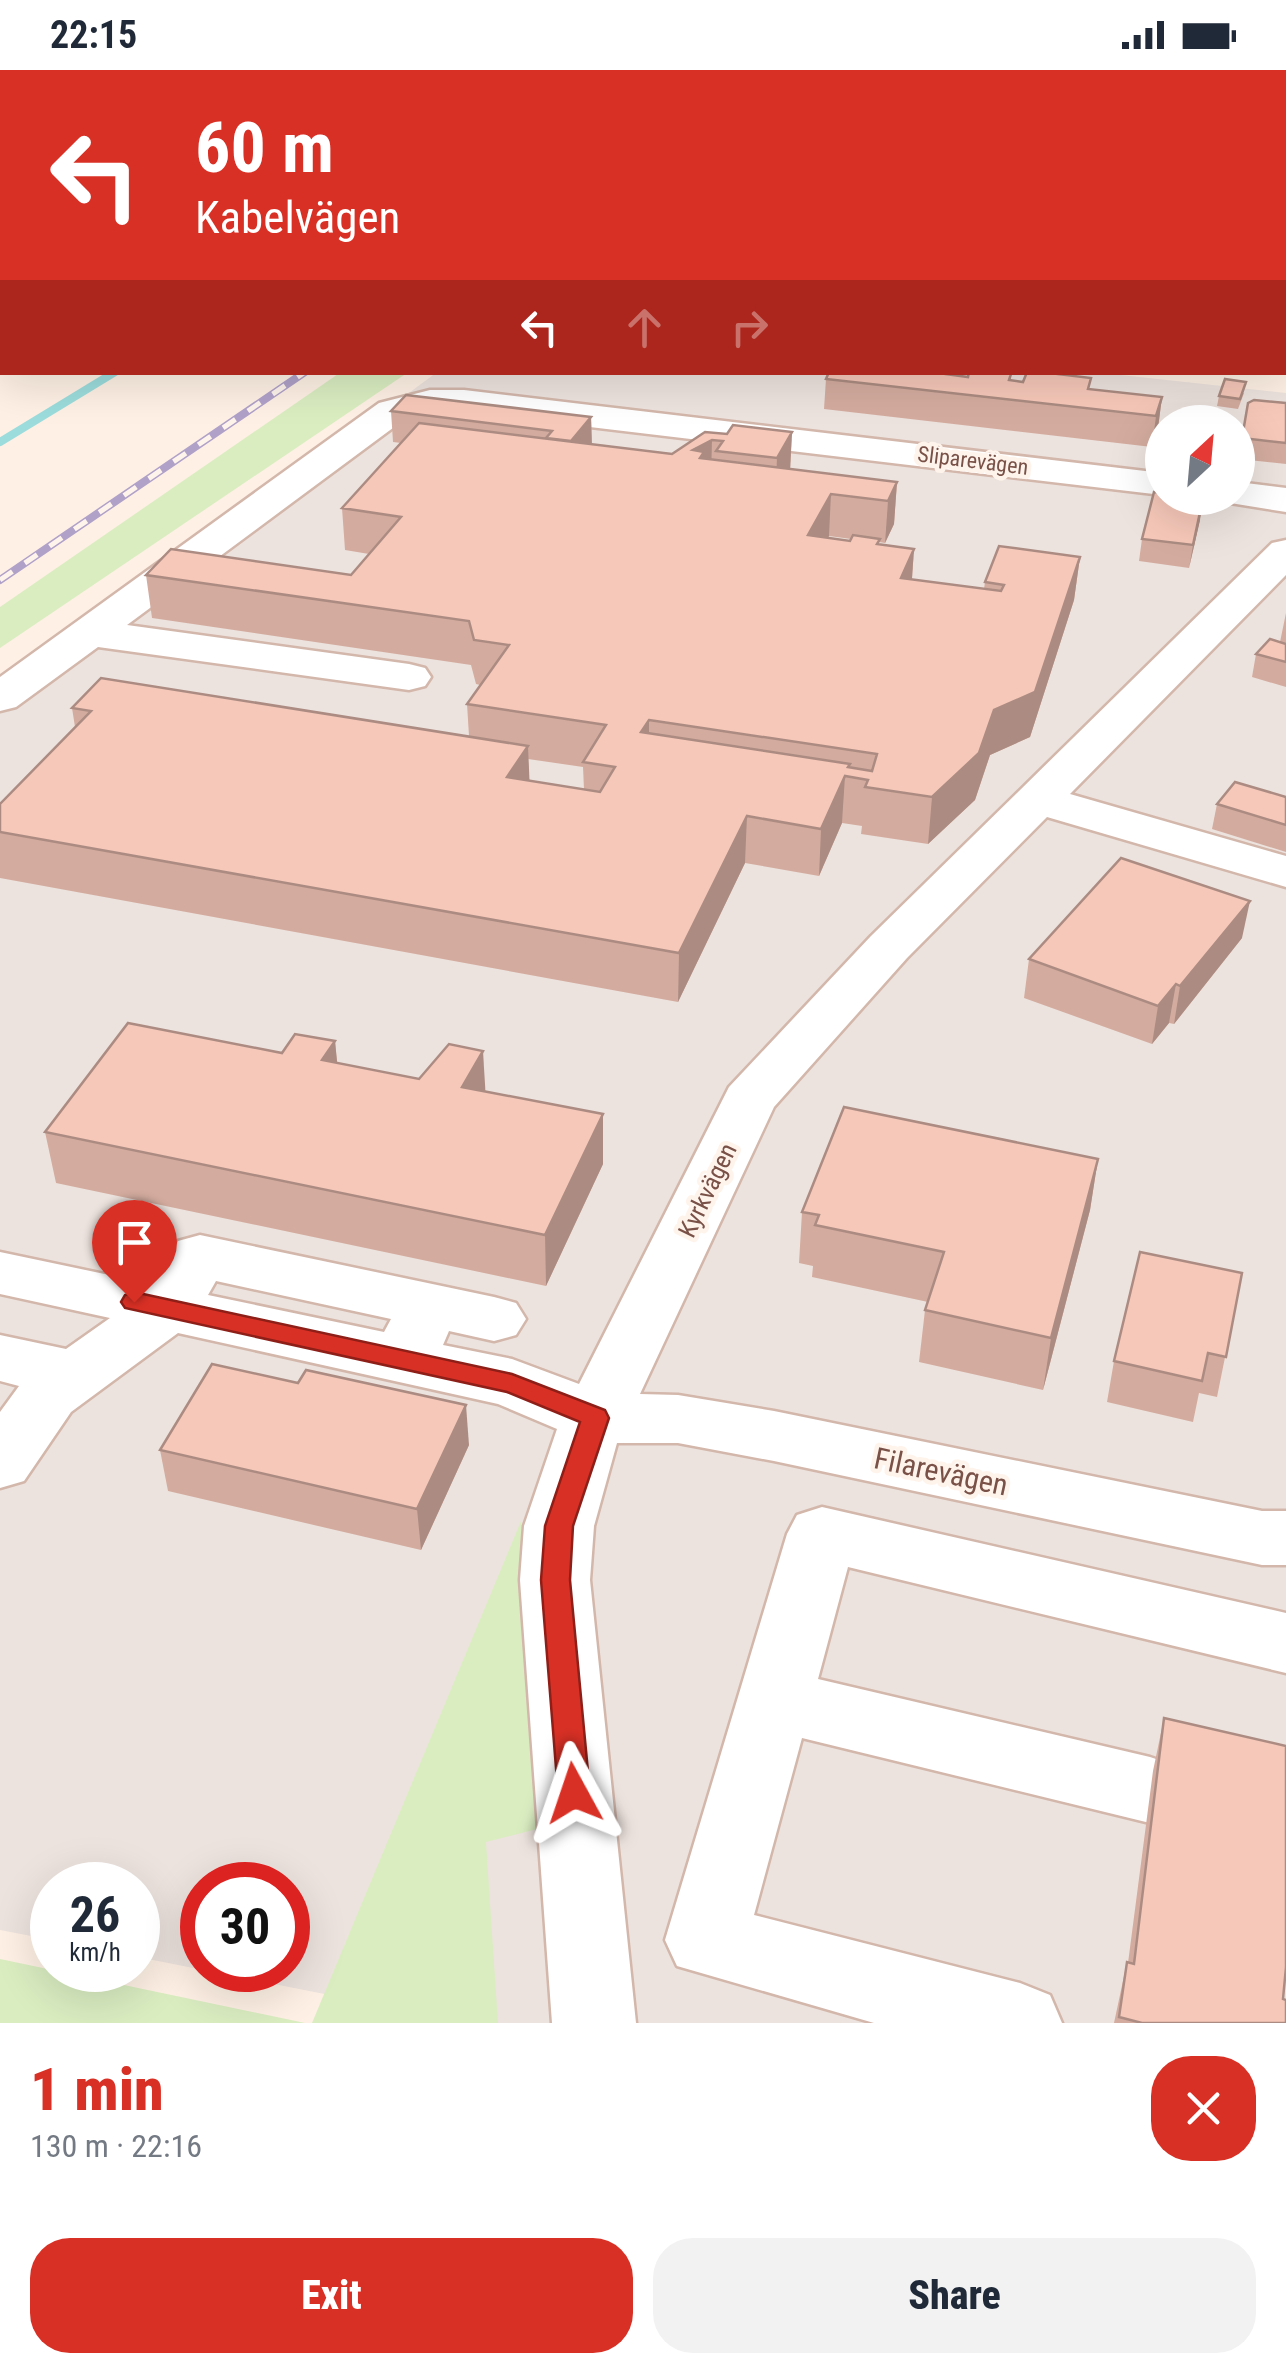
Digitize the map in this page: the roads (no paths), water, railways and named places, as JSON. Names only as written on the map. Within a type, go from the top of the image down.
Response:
[{"type":"street","name":"Sliparevägen","points":[[102,625],[392,412],[430,401],[784,438],[1145,482]]},
{"type":"street","points":[[1255,496],[1286,500]]},
{"type":"street","name":"Kyrkvägen","points":[[594,2023],[556,1580],[559,1526],[596,1418],[749,1100],[889,946],[1037,799],[1276,575]]},
{"type":"street","points":[[0,698],[102,625],[409,677]]},
{"type":"street","points":[[1037,799],[1286,872]]},
{"type":"street","points":[[0,1273],[168,1308],[416,1332],[494,1320]]},
{"type":"street","points":[[0,1463],[48,1395],[168,1308]]},
{"type":"street","points":[[416,1332],[512,1384],[596,1418]]},
{"type":"street","points":[[0,1358],[76,1375]]},
{"type":"street","name":"Filarevägen","points":[[596,1418],[678,1419],[1243,1534],[1286,1538]]},
{"type":"street","points":[[845,1452],[706,1940],[1020,2023]]},
{"type":"street","points":[[822,1534],[1286,1643]]},
{"type":"street","points":[[774,1700],[988,1752],[1046,1796],[1148,1805]]},
{"type":"waterway","points":[[0,442],[110,375]]},
{"type":"railway","points":[[0,580],[301,375]]}]
